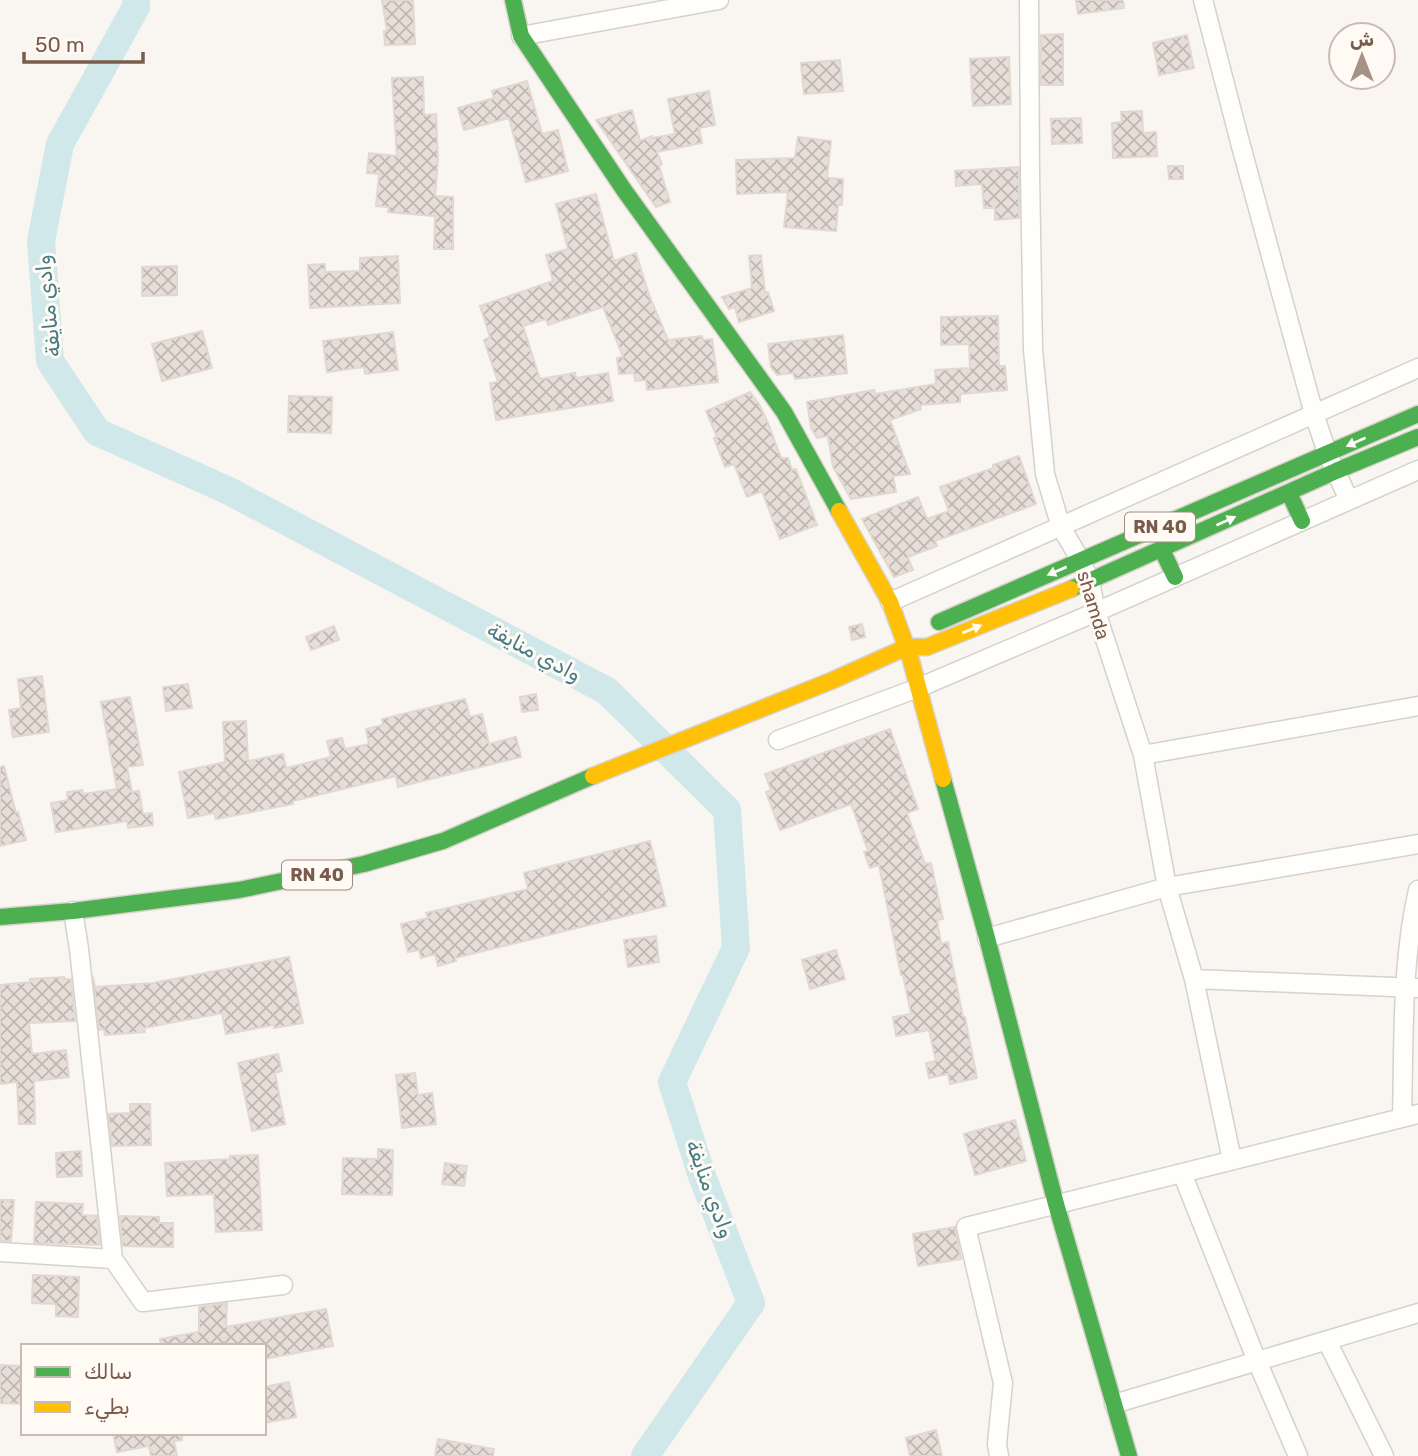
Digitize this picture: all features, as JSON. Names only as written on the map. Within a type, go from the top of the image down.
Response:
[{"type":"main road","points":[[513,0],[521,36],[624,190],[784,412],[890,602],[907,647],[1056,1205],[1129,1456]]},
{"type":"main road","name":"RN 40","points":[[907,647],[920,630],[1418,414]]},
{"type":"main road","name":"RN 40","points":[[0,917],[73,911],[239,890],[364,864],[443,841],[617,765],[831,681],[907,647],[927,647],[1090,581],[1336,471],[1418,438]]},
{"type":"main road","points":[[1289,493],[1302,521]]},
{"type":"main road","points":[[1162,550],[1175,577]]},
{"type":"street","points":[[521,36],[719,0]]},
{"type":"street","name":"shamda","points":[[1029,0],[1033,350],[1045,474],[1061,527],[1090,581],[1096,612],[1143,755],[1167,887],[1194,979],[1232,1160]]},
{"type":"street","points":[[1203,0],[1314,414],[1328,455],[1349,500]]},
{"type":"street","points":[[890,602],[1418,368]]},
{"type":"street","points":[[778,740],[918,688],[1418,470]]},
{"type":"street","points":[[1143,755],[1418,706]]},
{"type":"street","points":[[986,938],[1167,887],[1418,844]]},
{"type":"street","points":[[999,1456],[997,1444],[1003,1384],[966,1227],[1410,1116],[1410,922],[1418,890]]},
{"type":"street","points":[[73,911],[81,962],[113,1259],[143,1302],[283,1286]]},
{"type":"street","points":[[1194,979],[1412,987]]},
{"type":"street","points":[[1182,1173],[1257,1362],[1298,1456]]},
{"type":"street","points":[[0,1252],[113,1259]]},
{"type":"street","points":[[1114,1404],[1418,1313]]},
{"type":"street","points":[[1327,1340],[1384,1456]]},
{"type":"building","points":[[382,0],[413,0],[415,44],[385,45],[384,31],[387,31]]},
{"type":"building","points":[[1076,0],[1123,0],[1124,8],[1078,14]]},
{"type":"building","points":[[1063,34],[1063,85],[1041,85],[1041,35]]},
{"type":"building","points":[[1187,35],[1194,68],[1159,75],[1153,43]]},
{"type":"building","points":[[1009,57],[1011,104],[973,106],[970,59]]},
{"type":"building","points":[[840,60],[843,91],[804,94],[801,63]]},
{"type":"building","points":[[423,77],[424,115],[436,114],[438,160],[435,196],[453,197],[453,249],[434,249],[434,216],[388,212],[389,207],[376,206],[379,174],[367,173],[369,153],[397,156],[392,78]]},
{"type":"building","points":[[527,81],[542,134],[558,130],[568,171],[526,182],[509,118],[464,130],[458,108],[494,98],[492,91]]},
{"type":"building","points":[[709,91],[715,125],[699,128],[702,143],[657,152],[670,202],[656,207],[596,120],[632,110],[640,141],[652,136],[675,134],[668,99]]},
{"type":"building","points":[[1142,111],[1143,133],[1156,132],[1157,156],[1113,158],[1112,123],[1122,122],[1121,112]]},
{"type":"building","points":[[1081,118],[1082,143],[1052,144],[1051,119]]},
{"type":"building","points":[[798,137],[831,141],[827,178],[843,179],[842,205],[838,205],[836,231],[784,227],[788,192],[737,194],[736,160],[795,158]]},
{"type":"building","points":[[1168,166],[1183,166],[1183,179],[1169,179]]},
{"type":"building","points":[[1019,167],[1019,218],[995,220],[995,208],[984,208],[982,184],[956,186],[955,171]]},
{"type":"building","points":[[596,194],[614,261],[636,253],[649,295],[668,340],[702,336],[703,340],[712,339],[718,382],[647,390],[646,380],[635,381],[634,373],[619,374],[617,358],[623,357],[603,307],[548,325],[546,319],[523,326],[540,379],[575,373],[576,378],[608,373],[613,401],[496,420],[490,383],[498,382],[484,340],[490,337],[480,306],[553,281],[546,255],[568,249],[556,204]]},
{"type":"building","points":[[761,255],[765,293],[768,292],[774,311],[739,322],[735,307],[729,309],[722,297],[752,288],[749,256]]},
{"type":"building","points":[[398,256],[400,303],[310,308],[308,265],[325,264],[325,272],[360,271],[360,258]]},
{"type":"building","points":[[177,266],[177,295],[142,296],[142,267]]},
{"type":"building","points":[[998,316],[999,366],[1005,366],[1007,390],[960,394],[960,402],[920,405],[921,409],[890,420],[910,474],[893,476],[896,492],[851,499],[833,467],[828,436],[817,438],[811,428],[807,402],[874,390],[875,394],[936,384],[935,370],[970,368],[969,344],[941,345],[941,317]]},
{"type":"building","points":[[202,331],[212,368],[162,381],[152,344]]},
{"type":"building","points":[[393,332],[398,370],[365,374],[364,367],[327,372],[323,341]]},
{"type":"building","points":[[843,335],[847,373],[795,379],[793,373],[777,375],[771,367],[768,344]]},
{"type":"building","points":[[750,392],[768,423],[781,458],[788,458],[792,470],[796,469],[817,525],[780,539],[762,491],[747,497],[734,464],[725,467],[706,411]]},
{"type":"building","points":[[289,396],[332,397],[331,433],[288,432]]},
{"type":"building","points":[[1019,456],[1036,504],[935,541],[937,546],[908,557],[913,570],[894,577],[862,519],[918,497],[927,519],[949,511],[940,487]]},
{"type":"building","points":[[862,624],[865,637],[852,640],[849,627]]},
{"type":"building","points":[[334,626],[339,640],[311,650],[306,637]]},
{"type":"building","points":[[42,676],[49,732],[13,737],[9,710],[21,708],[18,679]]},
{"type":"building","points":[[188,684],[192,708],[166,711],[163,687]]},
{"type":"building","points":[[536,694],[538,710],[522,712],[520,697]]},
{"type":"building","points":[[130,697],[143,765],[127,767],[132,792],[139,791],[143,814],[152,813],[153,825],[128,828],[127,821],[56,832],[51,803],[68,800],[67,792],[82,790],[83,794],[117,789],[101,702]]},
{"type":"building","points":[[465,699],[470,717],[482,714],[489,744],[516,737],[521,757],[398,787],[396,776],[293,801],[293,804],[216,819],[214,813],[188,818],[179,772],[225,762],[223,722],[246,721],[248,761],[283,754],[286,768],[331,757],[327,741],[342,738],[345,749],[369,744],[366,729],[383,725],[382,719]]},
{"type":"building","points":[[890,729],[918,809],[907,813],[925,864],[931,863],[943,919],[937,920],[941,944],[948,942],[977,1078],[950,1084],[948,1074],[929,1078],[926,1063],[936,1061],[929,1030],[896,1036],[893,1017],[911,1014],[879,865],[870,868],[864,852],[868,851],[851,804],[780,830],[766,792],[771,790],[765,774]]},
{"type":"building","points":[[4,766],[26,840],[0,846],[0,767]]},
{"type":"building","points":[[650,841],[666,906],[455,958],[456,961],[438,966],[435,954],[421,958],[419,950],[408,952],[401,924],[428,918],[426,913],[528,889],[524,873]]},
{"type":"building","points":[[656,936],[659,962],[628,967],[624,940]]},
{"type":"building","points":[[836,950],[845,979],[810,989],[802,960]]},
{"type":"building","points":[[289,957],[303,1023],[274,1028],[274,1025],[226,1034],[222,1013],[144,1028],[145,1032],[105,1035],[104,1029],[99,1030],[93,977],[95,987],[153,983]]},
{"type":"building","points":[[30,979],[71,979],[75,1021],[29,1023],[32,1054],[66,1050],[69,1077],[34,1081],[35,1124],[19,1124],[17,1082],[0,1084],[0,985],[30,982]]},
{"type":"building","points":[[278,1054],[282,1071],[275,1073],[285,1124],[252,1131],[238,1063]]},
{"type":"building","points":[[415,1073],[418,1095],[432,1093],[436,1124],[402,1128],[396,1075]]},
{"type":"building","points":[[130,1104],[150,1104],[151,1145],[112,1146],[108,1114],[130,1113]]},
{"type":"building","points":[[1015,1120],[1026,1161],[975,1175],[964,1134]]},
{"type":"building","points":[[378,1149],[393,1150],[392,1195],[342,1194],[343,1158],[378,1159]]},
{"type":"building","points":[[81,1151],[82,1176],[57,1177],[56,1153]]},
{"type":"building","points":[[258,1155],[262,1230],[216,1232],[214,1194],[167,1196],[165,1163]]},
{"type":"building","points":[[445,1163],[467,1166],[464,1186],[442,1184]]},
{"type":"building","points":[[0,1200],[14,1200],[11,1241],[0,1241]]},
{"type":"building","points":[[36,1202],[83,1204],[82,1215],[97,1216],[100,1245],[34,1243]]},
{"type":"building","points":[[120,1216],[159,1217],[159,1223],[173,1223],[173,1247],[123,1246]]},
{"type":"building","points":[[955,1227],[961,1259],[918,1266],[913,1234]]},
{"type":"building","points":[[33,1275],[79,1277],[78,1317],[56,1316],[56,1304],[32,1303]]},
{"type":"building","points":[[227,1303],[226,1327],[326,1309],[333,1346],[266,1359],[266,1344],[161,1344],[160,1339],[199,1332],[199,1307]]},
{"type":"building","points":[[0,1365],[21,1366],[21,1404],[0,1403]]},
{"type":"building","points":[[289,1382],[296,1417],[266,1423],[266,1387]]},
{"type":"building","points":[[936,1430],[942,1456],[910,1456],[906,1438]]},
{"type":"building","points":[[113,1435],[182,1435],[182,1440],[174,1441],[177,1456],[151,1456],[149,1446],[117,1452]]},
{"type":"building","points":[[438,1439],[494,1449],[493,1456],[435,1456]]},
{"type":"waterway","name":"وادي منايفة","points":[[136,0],[136,7],[60,144],[41,241],[50,361],[97,432],[227,490],[607,691],[727,810],[736,948],[672,1082],[702,1176],[751,1303],[645,1456]]},
{"type":"traffic: fast","points":[[513,0],[521,36],[624,190],[784,412],[839,511]]},
{"type":"traffic: fast","points":[[939,622],[1418,414]]},
{"type":"traffic: fast","points":[[1071,589],[1418,437]]},
{"type":"traffic: fast","points":[[1289,493],[1302,521]]},
{"type":"traffic: fast","points":[[1162,550],[1175,577]]},
{"type":"traffic: fast","points":[[0,917],[73,911],[239,890],[364,864],[443,841],[593,776]]},
{"type":"traffic: fast","points":[[943,779],[1056,1204],[1129,1456]]},
{"type":"traffic: slow","points":[[839,511],[890,602],[910,657],[943,779]]},
{"type":"traffic: slow","points":[[593,776],[831,681],[907,647],[927,647],[1071,589]]}]
